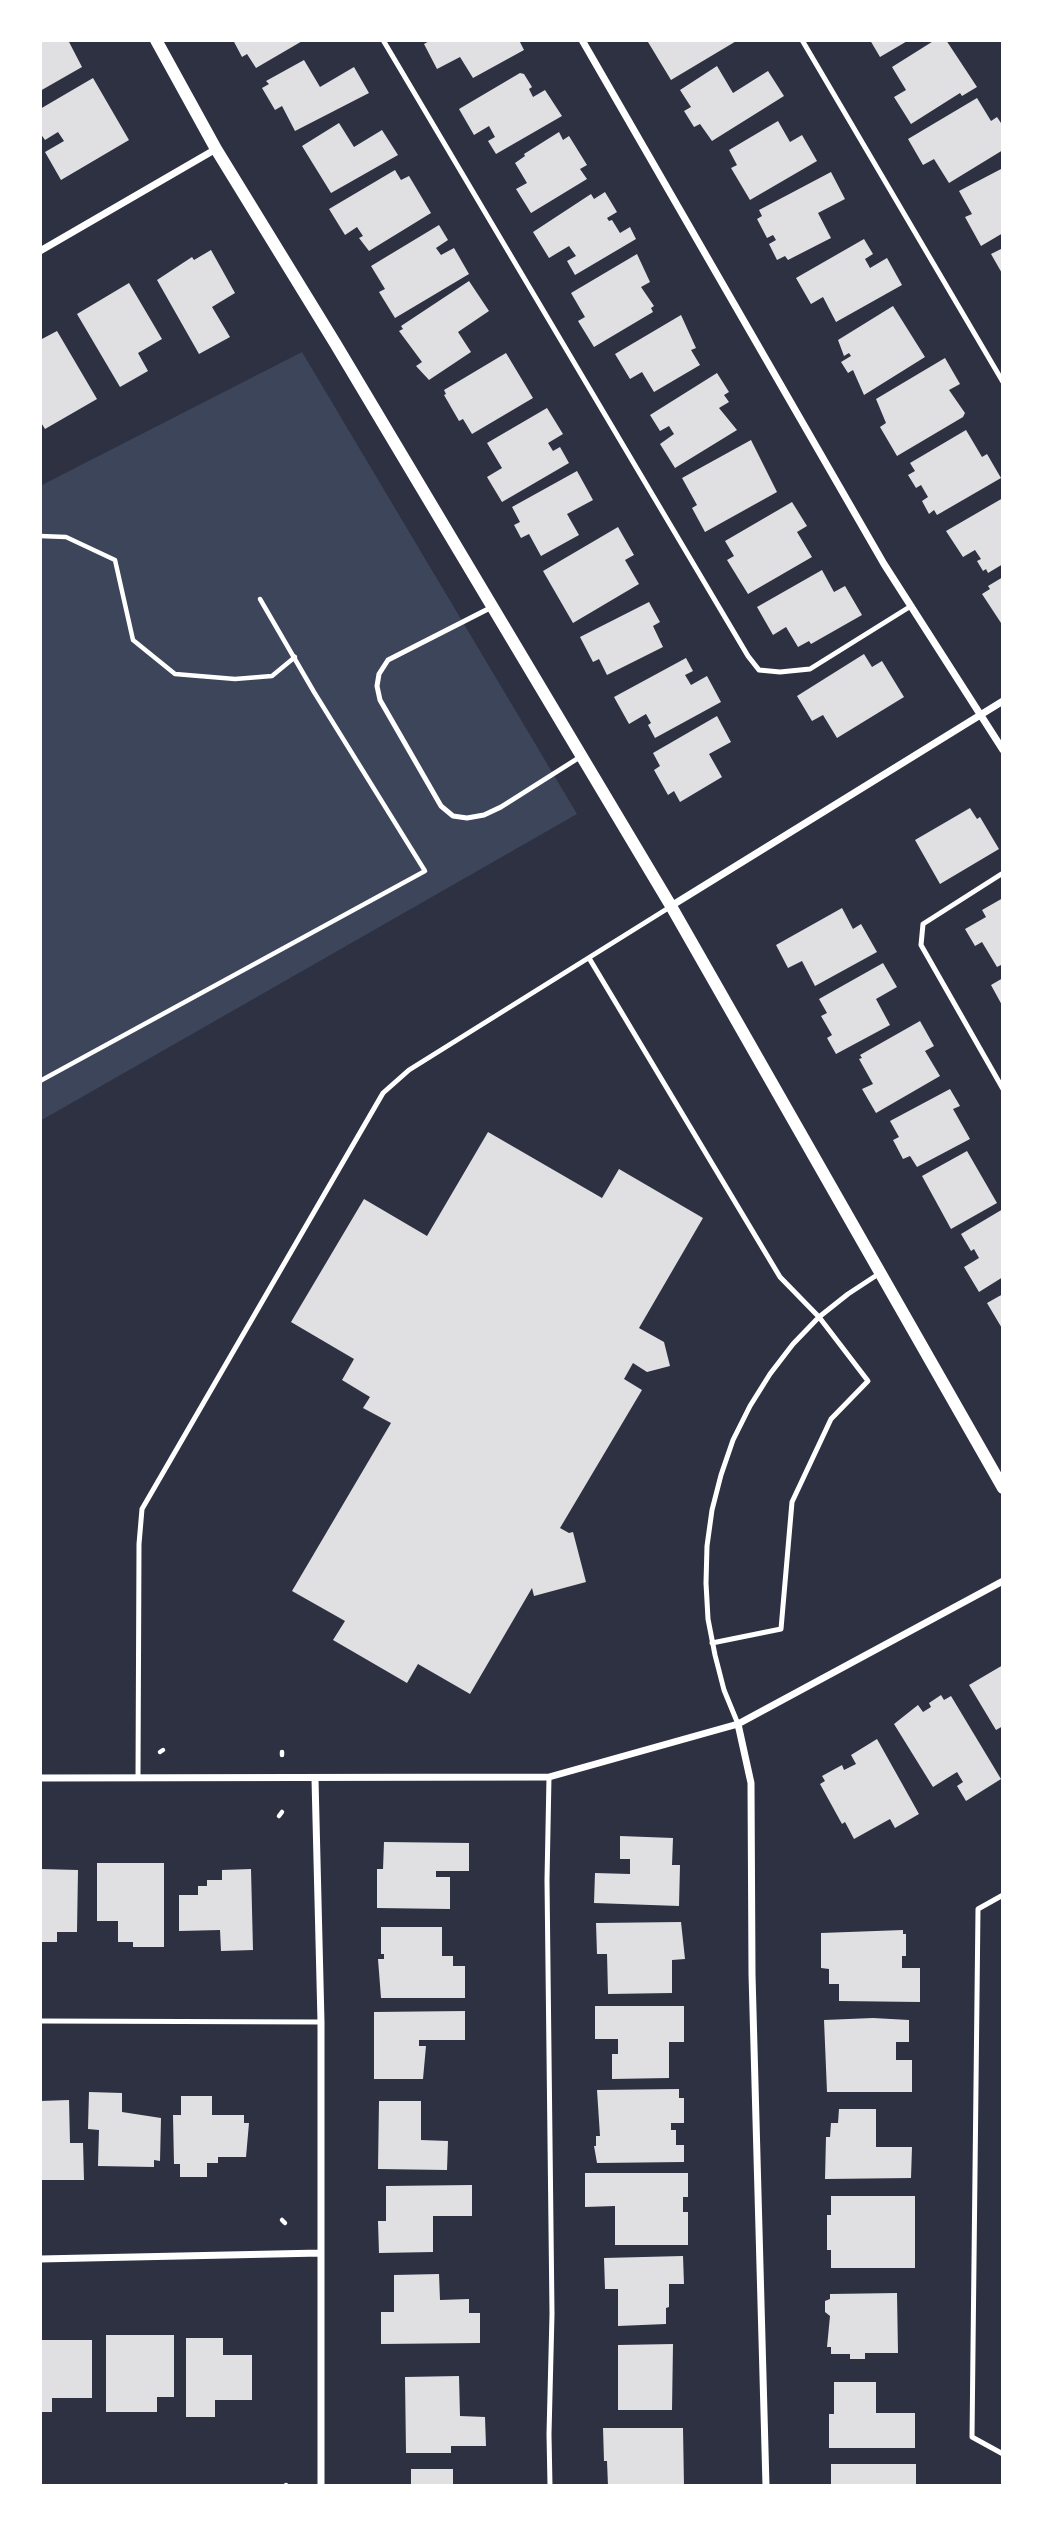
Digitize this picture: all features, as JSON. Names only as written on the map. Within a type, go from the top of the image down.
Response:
[{"type":"street","points":[[156,40],[216,149],[671,906],[1003,1488]]},
{"type":"street","points":[[582,40],[877,552],[1003,750]]},
{"type":"street","points":[[40,251],[216,149]]},
{"type":"street","points":[[671,906],[1003,701]]},
{"type":"street","points":[[40,1778],[549,1777],[738,1724],[1003,1581]]},
{"type":"street","points":[[738,1724],[751,1783],[752,1974],[766,2486]]},
{"type":"street","points":[[314,1779],[321,2022],[321,2486]]},
{"type":"street","points":[[40,2259],[321,2253]]},
{"type":"lane","points":[[383,40],[741,644],[759,670],[780,672],[810,669],[911,606]]},
{"type":"lane","points":[[802,40],[1003,382]]},
{"type":"lane","points":[[492,607],[388,660],[379,674],[377,687],[380,700],[441,806],[453,816],[467,818],[484,815],[582,756]]},
{"type":"lane","points":[[1003,873],[923,924],[920,945],[1003,1089]]},
{"type":"lane","points":[[138,1778],[139,1544],[142,1509],[383,1093],[409,1070],[671,906]]},
{"type":"lane","points":[[589,958],[780,1277],[819,1317],[868,1381],[831,1419],[792,1502],[781,1629],[712,1643]]},
{"type":"lane","points":[[738,1724],[724,1690],[712,1643],[706,1583],[707,1546],[721,1475],[733,1440],[750,1406],[793,1344],[819,1317],[880,1273]]},
{"type":"lane","points":[[549,1777],[547,1880],[552,2315],[550,2486]]},
{"type":"lane","points":[[1003,1895],[978,1909],[972,2437],[1003,2455]]},
{"type":"lane","points":[[40,2021],[321,2022]]},
{"type":"path","points":[[40,536],[66,537],[115,560],[133,640],[175,674],[235,679],[272,676],[295,657]]},
{"type":"path","points":[[40,1081],[425,871],[260,599]]},
{"type":"shaded area","points":[[302,352],[577,814],[40,1121],[40,486]]},
{"type":"building","points":[[40,40],[68,40],[82,67],[40,91]]},
{"type":"building","points":[[233,40],[304,40],[256,68],[247,54],[242,57]]},
{"type":"building","points":[[431,40],[519,40],[524,50],[473,78],[460,57],[437,69],[424,44]]},
{"type":"building","points":[[738,40],[671,80],[648,42]]},
{"type":"building","points":[[870,40],[909,40],[880,57]]},
{"type":"building","points":[[935,40],[946,40],[977,87],[962,96],[960,93],[911,124],[894,97],[906,90],[892,67]]},
{"type":"building","points":[[304,60],[320,87],[354,67],[369,93],[295,131],[282,106],[275,110],[262,88],[269,84],[266,81]]},
{"type":"building","points":[[717,66],[733,93],[768,71],[784,96],[712,141],[700,124],[694,127],[684,111],[691,107],[680,90]]},
{"type":"building","points":[[520,73],[524,74],[532,87],[529,89],[533,97],[545,90],[562,116],[496,154],[488,141],[495,137],[489,126],[474,135],[459,109]]},
{"type":"building","points":[[93,78],[129,140],[61,180],[45,152],[64,141],[58,132],[45,140],[40,133],[40,109]]},
{"type":"building","points":[[977,98],[991,121],[997,117],[1003,126],[1003,150],[949,183],[934,159],[923,165],[908,139]]},
{"type":"building","points":[[778,121],[790,142],[802,135],[817,161],[750,200],[731,168],[737,165],[729,150]]},
{"type":"building","points":[[339,123],[354,147],[382,130],[398,155],[331,193],[302,146]]},
{"type":"building","points":[[559,132],[563,140],[569,136],[587,165],[580,169],[587,179],[531,213],[516,189],[527,183],[515,163],[525,156],[524,154]]},
{"type":"building","points":[[1003,168],[1003,233],[981,246],[965,217],[972,214],[959,191]]},
{"type":"building","points":[[395,170],[401,180],[409,176],[431,213],[369,251],[359,238],[363,236],[357,227],[345,235],[329,209]]},
{"type":"building","points":[[831,172],[845,199],[818,213],[831,238],[788,260],[785,256],[777,260],[769,244],[776,240],[773,235],[767,238],[757,219],[762,216],[759,210]]},
{"type":"building","points":[[605,192],[617,212],[607,218],[612,220],[620,233],[630,227],[636,239],[575,275],[567,261],[576,256],[569,246],[549,258],[533,232],[591,194],[594,199]]},
{"type":"building","points":[[439,225],[448,240],[436,248],[441,255],[454,248],[469,274],[395,318],[379,292],[385,289],[371,266]]},
{"type":"building","points":[[864,239],[873,254],[865,259],[870,268],[887,258],[902,285],[836,322],[823,297],[811,304],[796,278]]},
{"type":"building","points":[[1003,248],[1003,275],[991,254]]},
{"type":"building","points":[[211,250],[235,293],[212,307],[230,337],[199,354],[157,280],[192,257],[194,260]]},
{"type":"building","points":[[637,254],[650,282],[641,287],[654,306],[651,308],[653,312],[594,347],[578,321],[585,317],[571,293]]},
{"type":"building","points":[[469,281],[489,311],[458,332],[471,352],[429,380],[416,366],[422,362],[399,331],[403,329],[401,326]]},
{"type":"building","points":[[129,283],[162,339],[138,353],[148,371],[120,387],[77,314]]},
{"type":"building","points":[[893,306],[925,357],[864,395],[853,370],[848,373],[841,362],[851,356],[849,353],[844,356],[838,340]]},
{"type":"building","points":[[681,315],[696,348],[691,350],[700,365],[654,392],[642,372],[630,379],[615,354]]},
{"type":"building","points":[[57,331],[97,399],[45,429],[40,421],[40,340]]},
{"type":"building","points":[[506,353],[533,398],[472,434],[463,419],[459,421],[444,395],[444,390]]},
{"type":"building","points":[[945,358],[960,384],[949,390],[965,413],[963,417],[897,456],[880,427],[886,423],[876,399]]},
{"type":"building","points":[[717,373],[729,392],[724,395],[729,402],[719,408],[737,430],[675,468],[660,444],[674,434],[669,426],[660,431],[650,415]]},
{"type":"building","points":[[547,408],[563,434],[548,443],[553,451],[560,447],[569,463],[502,502],[487,477],[502,468],[487,443]]},
{"type":"building","points":[[966,430],[982,457],[987,454],[1001,478],[937,515],[934,510],[929,514],[922,501],[928,497],[921,485],[916,488],[908,475],[915,471],[910,463]]},
{"type":"building","points":[[751,440],[777,492],[705,532],[692,508],[697,505],[682,478]]},
{"type":"building","points":[[577,471],[593,500],[567,514],[579,535],[541,556],[529,534],[521,538],[514,525],[520,522],[512,507]]},
{"type":"building","points":[[1003,498],[1003,564],[988,573],[986,569],[983,571],[977,561],[981,559],[975,550],[963,557],[946,531]]},
{"type":"building","points":[[792,502],[807,526],[797,532],[812,557],[748,594],[727,560],[734,556],[725,541]]},
{"type":"building","points":[[618,527],[634,555],[625,560],[639,584],[573,623],[543,571]]},
{"type":"building","points":[[822,570],[834,592],[845,586],[862,615],[811,644],[809,641],[798,647],[786,627],[773,635],[757,607]]},
{"type":"building","points":[[1003,577],[1003,626],[982,594],[990,589],[988,586]]},
{"type":"building","points":[[649,602],[660,622],[653,626],[663,647],[607,675],[599,659],[593,662],[580,637]]},
{"type":"building","points":[[864,654],[872,667],[882,661],[904,697],[837,738],[823,715],[812,721],[797,696]]},
{"type":"building","points":[[686,658],[693,671],[685,675],[691,685],[707,676],[721,702],[655,738],[646,714],[629,724],[614,697]]},
{"type":"building","points":[[717,716],[731,742],[709,754],[722,777],[680,802],[674,791],[668,795],[654,770],[660,766],[653,753]]},
{"type":"building","points":[[970,808],[977,819],[980,817],[999,849],[940,884],[915,840]]},
{"type":"building","points":[[1003,898],[1003,964],[997,967],[982,942],[975,946],[965,929],[986,917],[982,910]]},
{"type":"building","points":[[842,908],[853,929],[861,924],[877,952],[815,986],[802,961],[788,968],[776,945]]},
{"type":"building","points":[[883,963],[897,987],[876,999],[890,1025],[836,1054],[827,1038],[832,1035],[821,1016],[827,1013],[819,999]]},
{"type":"building","points":[[1003,978],[1003,1007],[991,985]]},
{"type":"building","points":[[920,1021],[934,1046],[925,1051],[940,1076],[876,1113],[862,1089],[873,1084],[859,1059],[862,1058],[860,1055]]},
{"type":"building","points":[[950,1089],[960,1106],[953,1109],[970,1139],[917,1167],[910,1156],[903,1159],[893,1140],[899,1137],[890,1121]]},
{"type":"building","points":[[488,1132],[602,1198],[619,1169],[703,1218],[639,1328],[664,1342],[670,1366],[647,1372],[633,1363],[624,1379],[642,1390],[560,1528],[569,1533],[573,1532],[586,1582],[534,1596],[532,1588],[470,1694],[418,1664],[407,1683],[333,1640],[345,1621],[292,1591],[391,1423],[363,1408],[370,1397],[342,1380],[354,1359],[291,1322],[364,1199],[427,1236]]},
{"type":"building","points":[[967,1151],[997,1203],[951,1229],[922,1176]]},
{"type":"building","points":[[1003,1209],[1003,1277],[979,1292],[964,1267],[979,1258],[974,1249],[971,1251],[961,1234]]},
{"type":"building","points":[[1003,1294],[1003,1330],[987,1303]]},
{"type":"building","points":[[1003,1665],[1003,1726],[996,1730],[969,1685]]},
{"type":"building","points":[[941,1695],[944,1700],[951,1696],[1001,1779],[966,1801],[957,1786],[963,1782],[957,1772],[933,1787],[894,1724],[918,1705],[923,1712],[931,1707],[929,1703]]},
{"type":"building","points":[[877,1739],[919,1814],[895,1828],[890,1819],[854,1839],[845,1822],[842,1824],[820,1784],[825,1781],[822,1776],[842,1765],[844,1770],[856,1764],[851,1755]]},
{"type":"building","points":[[620,1836],[673,1838],[672,1865],[680,1865],[679,1906],[594,1903],[595,1873],[630,1874],[630,1859],[620,1859]]},
{"type":"building","points":[[384,1842],[469,1843],[469,1871],[436,1871],[436,1877],[450,1877],[450,1909],[377,1908],[377,1869],[383,1869]]},
{"type":"building","points":[[97,1863],[164,1863],[164,1947],[133,1947],[133,1942],[118,1942],[118,1921],[97,1921]]},
{"type":"building","points":[[40,1869],[78,1870],[77,1932],[57,1932],[57,1942],[40,1942]]},
{"type":"building","points":[[251,1869],[253,1950],[221,1951],[220,1930],[179,1931],[179,1895],[198,1895],[198,1886],[207,1886],[207,1880],[222,1880],[222,1870]]},
{"type":"building","points":[[681,1922],[685,1959],[672,1960],[672,1993],[608,1994],[607,1954],[597,1954],[596,1923]]},
{"type":"building","points":[[381,1927],[442,1927],[442,1956],[453,1956],[453,1966],[465,1966],[465,1998],[381,1998],[378,1959],[384,1959],[384,1954],[381,1954]]},
{"type":"building","points":[[903,1930],[903,1934],[906,1934],[906,1956],[902,1956],[902,1968],[920,1968],[920,2002],[839,2001],[839,1984],[829,1984],[829,1969],[821,1968],[821,1933]]},
{"type":"building","points":[[595,2006],[684,2006],[684,2042],[669,2042],[669,2078],[612,2079],[612,2054],[618,2054],[618,2039],[595,2039]]},
{"type":"building","points":[[465,2011],[465,2040],[419,2040],[419,2046],[426,2046],[423,2079],[374,2079],[374,2012]]},
{"type":"building","points":[[824,2020],[909,2020],[909,2042],[896,2042],[896,2060],[912,2060],[912,2092],[827,2092]]},
{"type":"building","points":[[679,2089],[679,2098],[684,2098],[684,2123],[671,2123],[671,2130],[676,2130],[676,2145],[684,2145],[684,2162],[597,2163],[594,2146],[596,2136],[600,2136],[597,2090]]},
{"type":"building","points":[[89,2092],[122,2093],[122,2112],[161,2118],[160,2161],[154,2160],[154,2167],[98,2166],[99,2130],[88,2129]]},
{"type":"building","points":[[181,2096],[212,2096],[212,2115],[244,2115],[244,2123],[249,2123],[246,2157],[218,2157],[218,2163],[207,2163],[207,2177],[180,2177],[180,2164],[174,2164],[173,2115],[181,2115]]},
{"type":"building","points":[[69,2100],[70,2143],[83,2143],[84,2180],[40,2180],[40,2101]]},
{"type":"building","points":[[379,2101],[421,2101],[421,2140],[448,2141],[447,2170],[378,2169]]},
{"type":"building","points":[[839,2109],[876,2109],[876,2147],[912,2147],[911,2178],[825,2179],[826,2137],[830,2137],[831,2123],[838,2123]]},
{"type":"building","points":[[585,2173],[688,2173],[688,2197],[683,2197],[683,2212],[688,2212],[688,2245],[615,2245],[615,2206],[585,2207]]},
{"type":"building","points":[[472,2185],[472,2216],[433,2216],[433,2252],[379,2253],[378,2221],[386,2221],[386,2186]]},
{"type":"building","points":[[831,2196],[915,2196],[915,2268],[831,2268],[831,2250],[827,2250],[827,2215],[831,2215]]},
{"type":"building","points":[[683,2256],[684,2284],[669,2284],[666,2324],[618,2326],[618,2289],[605,2289],[604,2258]]},
{"type":"building","points":[[439,2274],[440,2300],[469,2299],[469,2313],[480,2313],[480,2343],[381,2344],[381,2312],[394,2312],[394,2275]]},
{"type":"building","points":[[897,2293],[898,2353],[865,2353],[865,2359],[850,2359],[850,2354],[831,2354],[831,2347],[827,2347],[830,2316],[825,2312],[825,2301],[830,2299],[830,2294]]},
{"type":"building","points":[[106,2335],[174,2335],[174,2397],[157,2397],[157,2412],[106,2412]]},
{"type":"building","points":[[186,2338],[223,2338],[223,2355],[252,2355],[252,2400],[215,2400],[215,2417],[186,2417]]},
{"type":"building","points":[[40,2340],[92,2340],[92,2398],[52,2398],[52,2412],[40,2412]]},
{"type":"building","points":[[673,2344],[672,2410],[618,2410],[618,2345]]},
{"type":"building","points":[[459,2376],[460,2416],[485,2417],[486,2446],[451,2446],[451,2453],[406,2453],[405,2377]]},
{"type":"building","points":[[834,2382],[876,2382],[876,2413],[915,2413],[915,2448],[829,2448],[829,2414],[834,2414]]},
{"type":"building","points":[[603,2428],[683,2428],[684,2486],[608,2486]]},
{"type":"building","points":[[831,2464],[916,2464],[916,2486],[831,2486]]},
{"type":"building","points":[[411,2469],[453,2469],[453,2486],[411,2486]]}]
